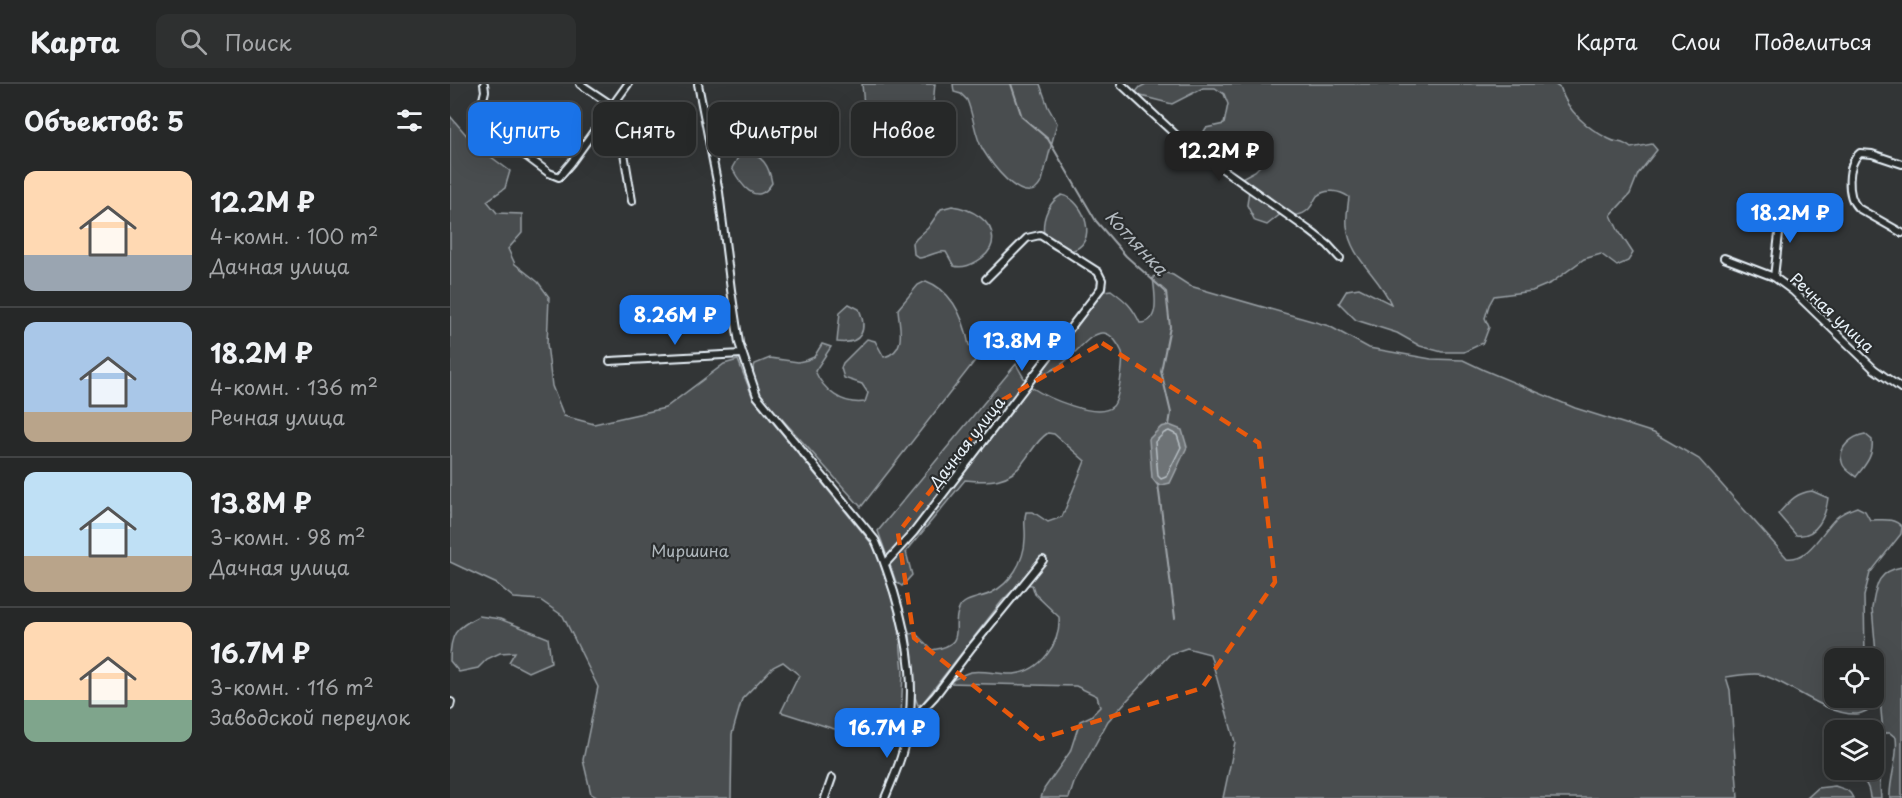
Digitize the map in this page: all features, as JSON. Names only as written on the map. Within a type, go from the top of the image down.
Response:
[{"type":"street","points":[[484,84],[485,91],[478,120],[549,173],[559,177],[593,132]]},
{"type":"street","points":[[580,84],[607,102]]},
{"type":"street","points":[[616,102],[628,84]]},
{"type":"street","points":[[698,84],[719,192],[731,290],[742,354],[757,396],[875,540],[885,564],[909,649],[911,686],[908,725],[902,752],[885,798]]},
{"type":"street","points":[[1121,84],[1179,138],[1319,238],[1340,258]]},
{"type":"street","points":[[1902,164],[1864,152],[1858,154],[1852,168],[1850,193],[1858,208],[1902,233]]},
{"type":"street","points":[[624,156],[632,201]]},
{"type":"street","name":"Речная улица","points":[[1774,277],[1782,208]]},
{"type":"street","name":"Дачная улица","points":[[885,564],[914,532],[1101,288],[1102,279],[1098,272],[1040,235],[1027,238],[986,279]]},
{"type":"street","name":"Речная улица","points":[[1724,258],[1774,277],[1793,291],[1874,369],[1902,389]]},
{"type":"street","points":[[610,361],[742,354]]},
{"type":"street","points":[[908,725],[935,696],[1043,560]]},
{"type":"street","points":[[825,798],[832,778]]},
{"type":"highlighted area","points":[[1102,343],[1259,443],[1275,582],[1202,688],[1040,739],[914,638],[898,533],[999,402]]},
{"type":"green space","points":[[862,84],[935,84],[933,102],[864,102]]},
{"type":"green space","points":[[953,84],[1040,84],[1048,107],[1057,123],[1042,181],[1037,188],[1029,191],[1021,190],[1006,179],[992,163],[980,144],[967,100],[961,94],[954,92]]},
{"type":"green space","points":[[1146,84],[1554,84],[1561,89],[1573,112],[1593,130],[1631,148],[1652,144],[1657,150],[1638,174],[1630,194],[1611,215],[1633,253],[1628,261],[1617,266],[1601,254],[1584,259],[1551,283],[1532,291],[1494,296],[1485,318],[1489,327],[1483,343],[1464,352],[1442,352],[1420,346],[1397,333],[1356,320],[1339,303],[1347,290],[1359,288],[1391,304],[1359,257],[1349,237],[1347,219],[1349,197],[1337,192],[1325,192],[1317,196],[1306,212],[1300,215],[1282,213],[1267,225],[1255,221],[1247,205],[1249,190],[1238,180],[1255,171],[1266,160],[1260,150],[1219,161],[1203,157],[1195,152],[1196,145],[1206,128],[1224,124],[1228,104],[1224,94],[1215,88],[1203,88],[1172,104],[1141,96],[1136,92]]},
{"type":"green space","name":"Миршина","points":[[450,116],[468,137],[468,156],[490,156],[510,171],[505,188],[487,201],[497,213],[522,214],[522,233],[508,249],[515,264],[538,282],[549,297],[547,344],[552,386],[564,416],[594,424],[665,408],[724,364],[738,360],[753,398],[876,549],[898,617],[903,672],[900,740],[893,744],[781,712],[799,675],[783,662],[773,667],[742,699],[732,734],[731,798],[598,798],[591,794],[583,760],[598,687],[563,616],[540,600],[514,598],[497,584],[450,562]]},
{"type":"green space","points":[[739,156],[756,156],[764,162],[772,183],[760,194],[754,194],[744,186],[732,168]]},
{"type":"green space","points":[[1062,195],[1077,205],[1086,223],[1085,240],[1079,247],[1070,251],[1058,251],[1050,247],[1045,239],[1044,219],[1054,201]]},
{"type":"green space","points":[[952,206],[973,213],[986,222],[992,236],[990,249],[977,261],[959,267],[954,266],[946,252],[919,258],[914,254],[913,243],[928,228],[941,209]]},
{"type":"green space","points":[[1163,272],[1173,275],[1190,286],[1329,326],[1369,348],[1431,359],[1463,360],[1575,408],[1654,433],[1699,459],[1787,558],[1802,555],[1838,516],[1857,507],[1865,511],[1870,520],[1888,520],[1899,524],[1902,527],[1901,534],[1870,573],[1864,596],[1865,648],[1824,648],[1824,706],[1763,675],[1726,677],[1730,690],[1738,798],[1223,798],[1235,742],[1210,654],[1187,648],[1170,654],[1108,721],[1074,783],[1069,798],[1041,798],[1044,789],[1070,752],[1080,721],[1091,716],[1100,707],[1097,696],[1076,686],[946,683],[971,672],[1014,674],[1033,667],[1041,662],[1053,646],[1059,627],[1059,617],[1035,594],[1032,585],[1016,588],[1002,601],[922,704],[918,705],[915,697],[910,634],[915,633],[932,650],[951,644],[956,634],[957,616],[961,605],[998,589],[1013,574],[1021,560],[1026,512],[1033,512],[1048,522],[1062,517],[1085,461],[1054,434],[1048,433],[1012,474],[990,481],[965,480],[906,552],[912,575],[902,586],[896,582],[878,531],[1016,364],[1031,387],[1048,396],[1072,406],[1096,411],[1106,410],[1113,406],[1122,371],[1122,352],[1117,343],[1107,334],[1097,334],[1090,338],[1059,366],[1040,373],[1104,291],[1111,290],[1125,301],[1140,323],[1147,322],[1154,312],[1155,305],[1153,277]]},
{"type":"green space","points":[[926,281],[950,299],[964,325],[969,345],[981,353],[861,507],[756,390],[753,377],[754,367],[755,364],[770,358],[798,362],[807,360],[814,357],[822,344],[831,347],[815,371],[823,385],[841,399],[865,402],[868,393],[862,384],[844,378],[841,368],[843,363],[867,339],[875,341],[884,357],[892,354],[899,344],[900,337],[898,309],[918,285]]},
{"type":"green space","points":[[849,304],[859,309],[863,329],[861,334],[852,341],[837,342],[840,312]]},
{"type":"green space","points":[[1865,434],[1872,440],[1872,451],[1856,477],[1844,467],[1842,452],[1847,443]]},
{"type":"green space","points":[[1812,491],[1828,498],[1823,518],[1810,533],[1796,535],[1778,514],[1797,496]]},
{"type":"green space","points":[[1902,567],[1902,798],[1890,798],[1897,746],[1896,738],[1890,733],[1884,733],[1881,708],[1884,708],[1884,648],[1876,648],[1872,608],[1879,581],[1887,572]]},
{"type":"green space","points":[[479,616],[500,619],[548,638],[551,662],[528,672],[509,662],[515,652],[500,653],[487,659],[478,668],[459,672],[450,661],[453,638],[459,628]]},
{"type":"green space","points":[[1829,708],[1870,708],[1857,714]]},
{"type":"green space","points":[[1862,780],[1880,780],[1881,798],[1870,798]]},
{"type":"green space","points":[[1835,786],[1848,791],[1853,798],[1807,798],[1818,788]]},
{"type":"water","points":[[1169,425],[1182,430],[1187,447],[1170,483],[1158,486],[1152,478],[1149,439],[1161,427]]},
{"type":"waterway","name":"Котлянка","points":[[1011,84],[1022,117],[1048,139],[1096,221],[1126,256],[1166,292],[1170,327],[1161,371],[1171,413],[1169,425]]},
{"type":"waterway","name":"Котлянка","points":[[1158,484],[1175,618]]}]
